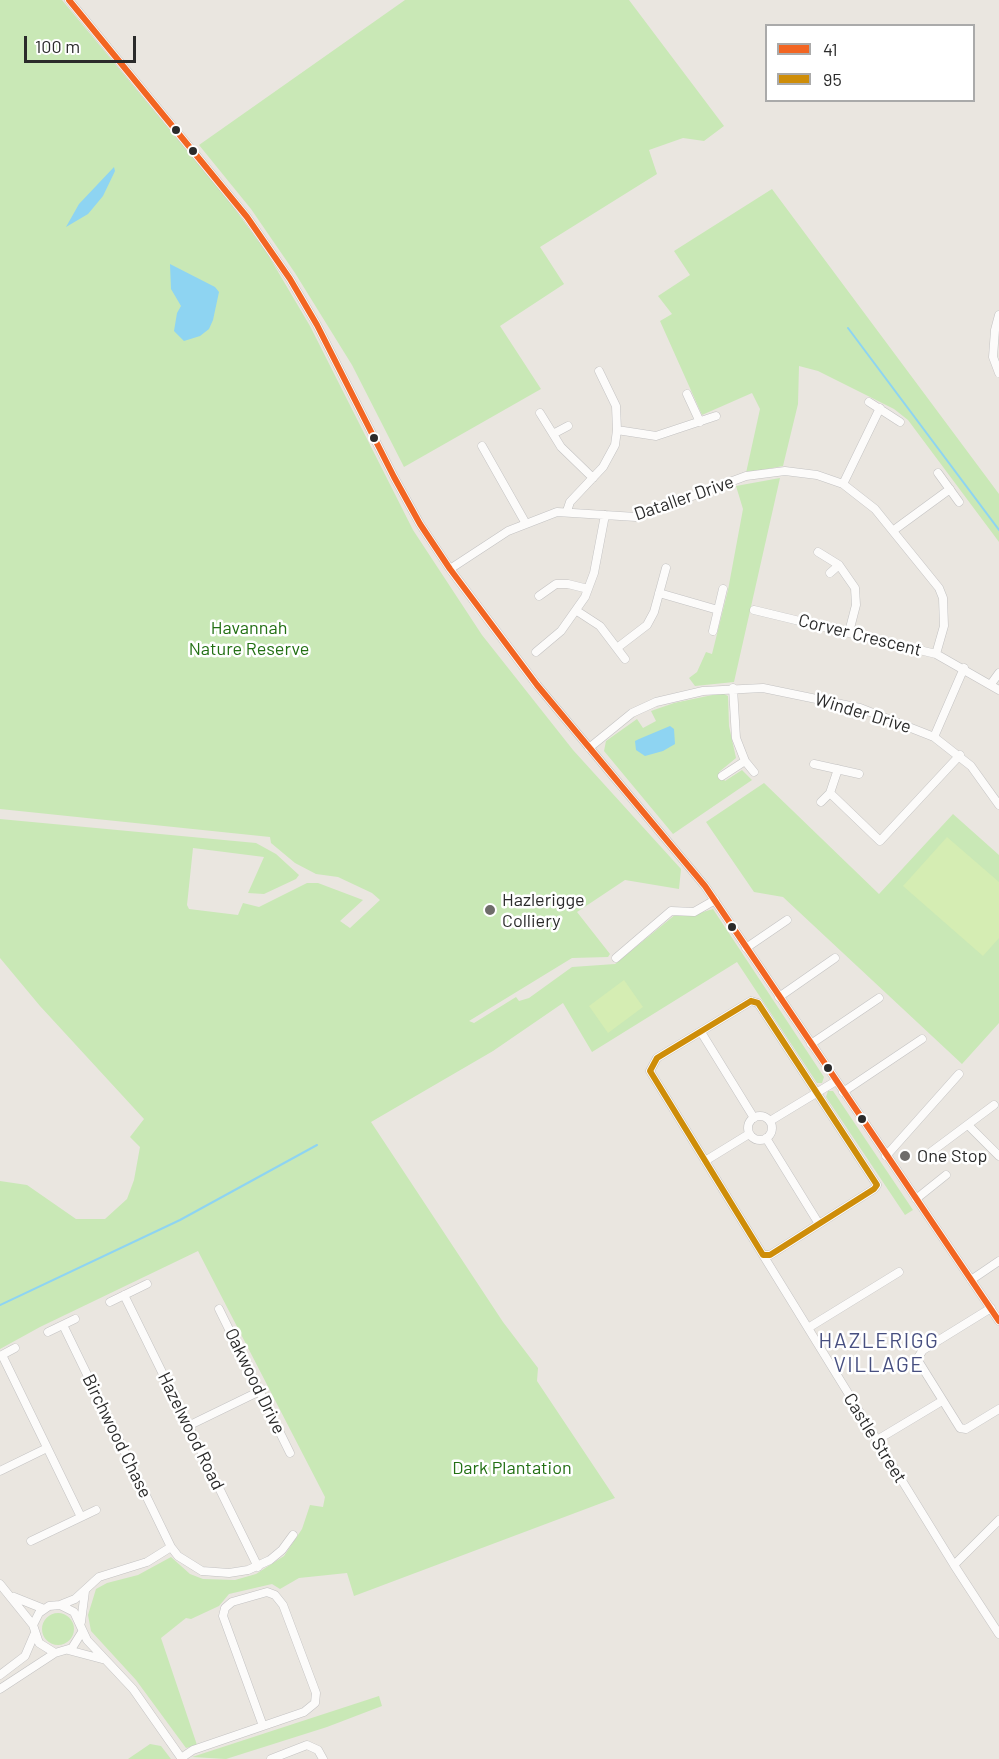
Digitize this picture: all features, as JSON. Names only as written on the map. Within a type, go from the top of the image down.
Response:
[{"type":"street","points":[[69,0],[247,217],[290,279],[317,325],[394,477],[420,524],[450,569],[537,685],[687,863],[715,900],[999,1321]]},
{"type":"street","points":[[999,315],[995,330],[993,357],[999,373]]},
{"type":"street","points":[[567,511],[570,502],[609,458],[617,430],[616,406],[599,371]]},
{"type":"street","points":[[687,394],[700,422]]},
{"type":"street","points":[[869,402],[900,422]]},
{"type":"street","points":[[843,484],[880,408]]},
{"type":"street","points":[[540,413],[568,455],[592,478]]},
{"type":"street","points":[[617,430],[656,436],[716,416]]},
{"type":"street","points":[[553,434],[568,426]]},
{"type":"street","points":[[482,446],[525,522]]},
{"type":"street","name":"Dataller Drive","points":[[450,569],[525,522],[557,512],[636,517],[746,476],[766,472],[805,473],[843,484],[876,509],[925,570],[943,598],[944,626],[936,654]]},
{"type":"street","points":[[938,473],[959,502]]},
{"type":"street","points":[[894,530],[950,489]]},
{"type":"street","points":[[536,652],[561,631],[577,611],[588,589],[605,515]]},
{"type":"street","points":[[818,552],[839,565],[850,579],[856,593],[849,632]]},
{"type":"street","points":[[830,573],[839,565]]},
{"type":"street","points":[[617,648],[647,625],[666,568]]},
{"type":"street","points":[[539,596],[556,584],[568,584],[588,589]]},
{"type":"street","points":[[713,632],[723,589]]},
{"type":"street","points":[[659,592],[718,610]]},
{"type":"street","name":"Corver Crescent","points":[[754,610],[936,654],[999,690]]},
{"type":"street","points":[[577,611],[600,626],[626,659]]},
{"type":"street","points":[[934,737],[964,668]]},
{"type":"street","points":[[991,684],[999,673]]},
{"type":"street","points":[[733,688],[736,738],[745,760],[754,772]]},
{"type":"street","name":"Winder Drive","points":[[589,748],[632,713],[679,694],[733,688],[763,688],[860,708],[934,737],[960,755],[986,785],[999,805]]},
{"type":"street","points":[[830,793],[880,841],[960,755]]},
{"type":"street","points":[[722,776],[745,760]]},
{"type":"street","points":[[814,764],[859,774]]},
{"type":"street","points":[[821,802],[830,793],[838,769]]},
{"type":"street","points":[[616,958],[671,911],[694,912],[715,900]]},
{"type":"street","points":[[746,948],[787,920]]},
{"type":"street","points":[[779,997],[834,958]]},
{"type":"street","points":[[811,1044],[879,998]]},
{"type":"street","points":[[754,1118],[701,1032],[751,1001],[758,1003],[877,1185],[767,1255]]},
{"type":"street","name":"Castle Street","points":[[701,1032],[652,1063],[650,1071],[705,1161],[767,1255],[808,1328],[999,1634]]},
{"type":"street","points":[[843,1092],[922,1039]]},
{"type":"street","points":[[886,1156],[959,1074]]},
{"type":"street","points":[[770,1121],[836,1081]]},
{"type":"street","points":[[931,1152],[994,1105]]},
{"type":"street","points":[[765,1117],[770,1121],[771,1133],[766,1138],[754,1139],[749,1134],[748,1127],[754,1118],[765,1117]]},
{"type":"street","points":[[968,1125],[999,1156]]},
{"type":"street","points":[[705,1161],[749,1134]]},
{"type":"street","points":[[766,1138],[819,1224]]},
{"type":"street","points":[[916,1199],[946,1175]]},
{"type":"street","points":[[971,1280],[999,1261]]},
{"type":"street","points":[[808,1328],[898,1272]]},
{"type":"street","points":[[110,1302],[147,1284]]},
{"type":"street","name":"Hazelwood Road","points":[[124,1295],[258,1567]]},
{"type":"street","points":[[991,1308],[918,1356],[918,1363],[956,1425],[963,1430],[999,1409]]},
{"type":"street","name":"Oakwood Drive","points":[[219,1309],[290,1453]]},
{"type":"street","points":[[48,1332],[75,1319]]},
{"type":"street","name":"Birchwood Chase","points":[[63,1325],[171,1547]]},
{"type":"street","points":[[15,1348],[1,1356],[81,1517]]},
{"type":"street","points":[[188,1426],[260,1391]]},
{"type":"street","points":[[877,1440],[942,1401]]},
{"type":"street","points":[[0,1470],[47,1448]]},
{"type":"street","points":[[31,1541],[96,1510]]},
{"type":"street","points":[[954,1565],[999,1520]]},
{"type":"street","points":[[10,1595],[44,1609],[60,1605],[85,1591],[99,1577],[147,1562],[171,1547],[186,1562],[202,1571],[229,1573],[258,1567],[282,1550],[293,1535]]},
{"type":"street","points":[[0,1584],[33,1625],[34,1635],[25,1656],[0,1675]]},
{"type":"street","points":[[68,1650],[77,1643],[85,1591]]},
{"type":"street","points":[[60,1605],[74,1612],[81,1627],[106,1661],[133,1689],[182,1758],[193,1750],[307,1711],[314,1706],[316,1698],[281,1601],[276,1595],[267,1592],[232,1602],[225,1608],[223,1616],[263,1726]]},
{"type":"street","points":[[33,1625],[44,1609]]},
{"type":"street","points":[[34,1635],[42,1646],[55,1653]]},
{"type":"street","points":[[0,1689],[55,1653],[68,1650],[86,1653],[106,1661]]},
{"type":"street","points":[[271,1759],[307,1745],[316,1749],[323,1759]]},
{"type":"green space","points":[[0,0],[62,0],[229,201],[267,253],[310,326],[413,530],[482,635],[573,750],[681,869],[679,889],[625,880],[577,912],[610,954],[608,957],[572,958],[469,1021],[474,1023],[516,997],[519,1001],[529,998],[572,967],[615,964],[676,914],[693,915],[713,909],[824,1077],[822,1083],[817,1083],[737,962],[592,1052],[563,1003],[493,1051],[371,1122],[503,1322],[538,1368],[537,1381],[615,1498],[354,1596],[347,1573],[299,1578],[280,1589],[272,1584],[229,1594],[219,1606],[191,1619],[186,1618],[161,1638],[197,1745],[186,1748],[136,1680],[91,1631],[88,1615],[96,1589],[107,1583],[138,1575],[171,1557],[190,1574],[203,1579],[235,1580],[256,1574],[284,1556],[302,1529],[310,1505],[323,1507],[325,1497],[198,1251],[40,1327],[0,1349],[0,1181],[27,1185],[76,1219],[105,1219],[127,1199],[134,1180],[140,1147],[130,1137],[144,1119],[40,1006],[0,958],[0,819],[256,843],[276,854],[299,875],[296,879],[264,894],[248,893],[264,857],[193,848],[187,905],[189,909],[238,915],[243,903],[259,907],[307,883],[318,883],[363,900],[340,921],[350,928],[380,900],[372,893],[338,877],[316,874],[295,863],[271,843],[270,837],[0,809]]},
{"type":"green space","points":[[405,0],[629,0],[724,126],[704,141],[683,138],[649,150],[657,174],[540,247],[564,284],[500,326],[541,389],[404,467],[352,365],[295,273],[251,209],[199,145]]},
{"type":"green space","points":[[772,189],[999,494],[999,542],[908,420],[894,409],[818,371],[799,366],[798,404],[783,466],[746,473],[760,409],[752,393],[702,415],[660,321],[672,314],[658,296],[690,275],[674,251]]},
{"type":"green space","points":[[780,478],[734,682],[695,686],[689,678],[697,672],[706,652],[712,654],[728,590],[743,509],[736,486]]},
{"type":"green space","points":[[722,693],[728,696],[729,726],[736,758],[719,772],[725,781],[742,770],[752,780],[673,834],[604,751],[606,741],[637,719],[643,728],[656,721],[651,711],[674,703]]},
{"type":"green space","points":[[764,783],[879,894],[953,814],[999,855],[999,1023],[962,1064],[783,897],[754,892],[706,822]]},
{"type":"green space","points":[[947,837],[999,882],[999,938],[983,956],[903,886]]},
{"type":"green space","points":[[624,980],[643,1007],[608,1033],[589,1006]]},
{"type":"green space","points":[[828,1091],[833,1091],[913,1210],[905,1215],[826,1097]]},
{"type":"green space","points":[[58,1613],[69,1618],[74,1629],[69,1640],[58,1645],[47,1640],[42,1629],[47,1618]]},
{"type":"green space","points":[[379,1696],[382,1706],[327,1727],[226,1759],[192,1757]]},
{"type":"green space","points":[[150,1744],[161,1746],[171,1759],[128,1759]]},
{"type":"water","points":[[114,167],[115,171],[103,196],[88,214],[66,227],[79,204]]},
{"type":"water","points":[[170,264],[215,287],[219,292],[209,329],[200,336],[184,341],[174,331],[177,313],[181,306],[171,289]]},
{"type":"water","points":[[670,726],[674,729],[675,744],[663,751],[645,756],[636,750],[635,741]]},
{"type":"waterway","points":[[848,328],[999,530]]},
{"type":"waterway","points":[[0,1305],[180,1220],[317,1145]]},
{"type":"transit line","name":"41","points":[[69,0],[247,217],[290,279],[317,325],[394,477],[420,524],[450,569],[537,685],[705,886],[999,1321]]},
{"type":"transit line","name":"95","points":[[751,1001],[758,1003],[877,1185],[770,1255],[763,1255],[650,1071],[657,1058],[751,1001]]},
{"type":"place","name":"Hazlerigge Colliery","points":[[490,910]]},
{"type":"place","name":"One Stop","points":[[905,1156]]},
{"type":"district","name":"HAZLERIGG VILLAGE","points":[[879,1353]]},
{"type":"park label","name":"Havannah Nature Reserve","points":[[249,638]]},
{"type":"park label","name":"Dark Plantation","points":[[512,1468]]}]
